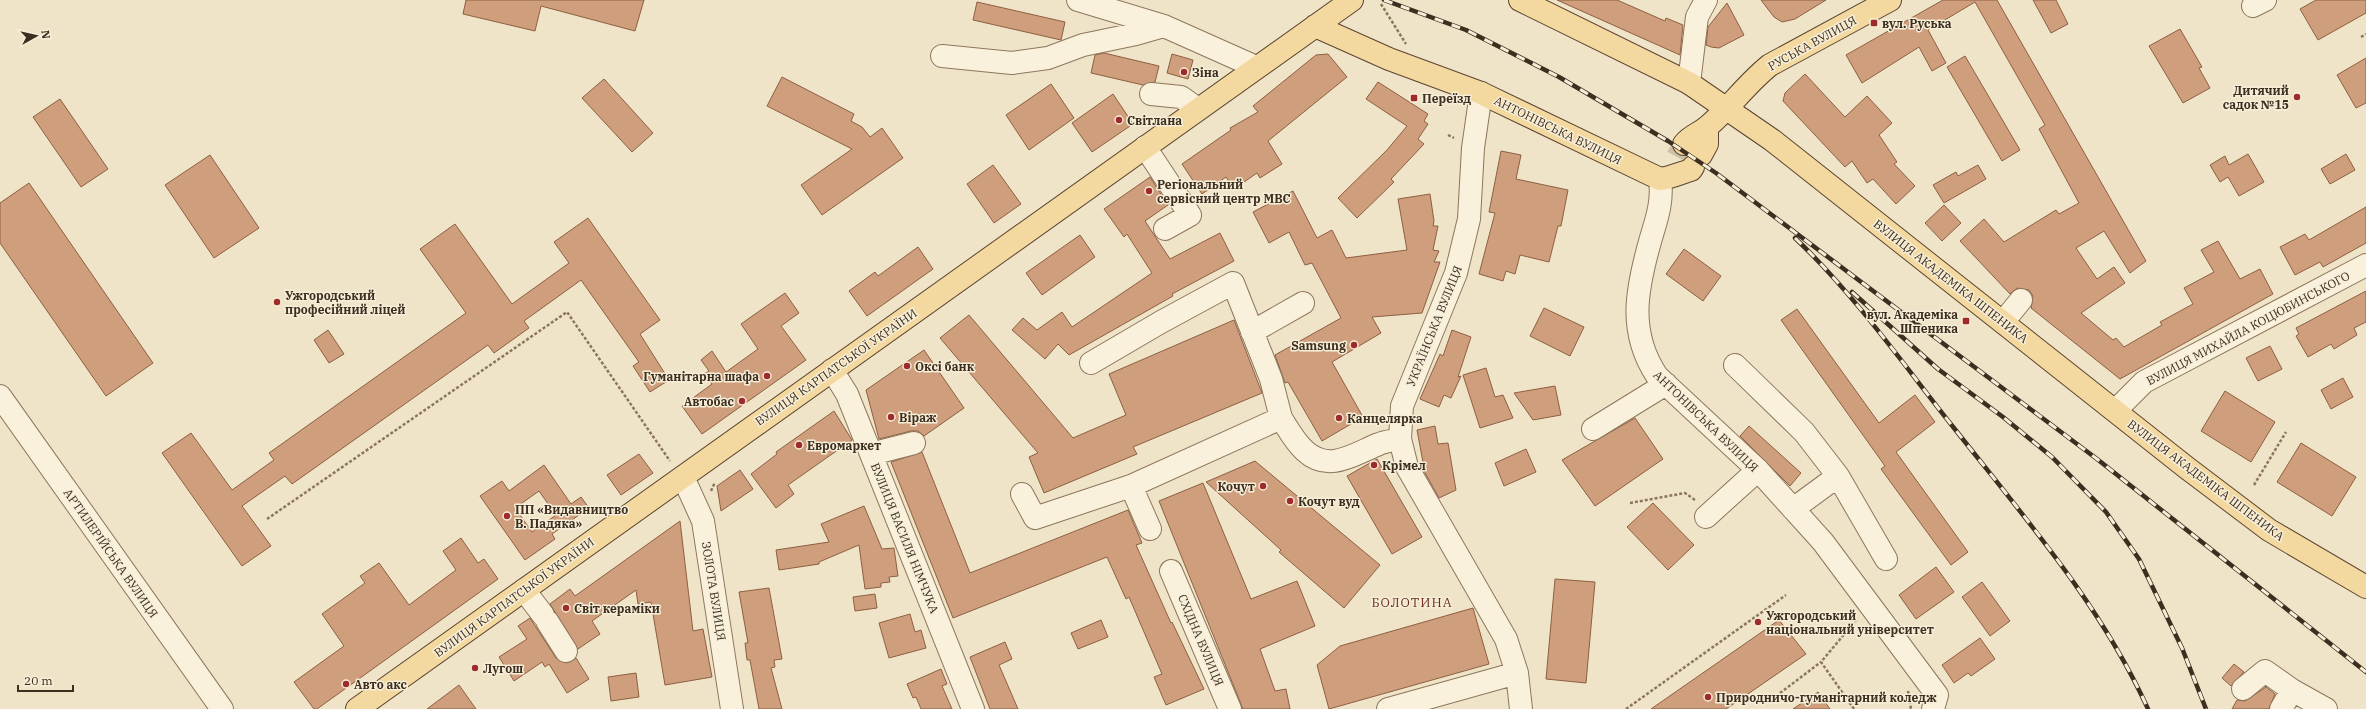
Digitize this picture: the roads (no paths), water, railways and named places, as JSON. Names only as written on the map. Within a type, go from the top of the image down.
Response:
[{"type":"main road","name":"ВУЛИЦЯ КАРПАТСЬКОЇ УКРАЇНИ","points":[[357,709],[524,590],[677,470],[832,370],[1352,0]]},
{"type":"main road","name":"ВУЛИЦЯ АКАДЕМІКА ШПЕНИКА","points":[[1520,0],[1689,83],[1772,140],[2269,530],[2366,587]]},
{"type":"main road","name":"РУСЬКА ВУЛИЦЯ","points":[[1682,163],[1689,138],[1707,128],[1756,76],[1770,65],[1890,0]]},
{"type":"main road","points":[[1315,26],[1389,59],[1481,93]]},
{"type":"main road","name":"АНТОНІВСЬКА ВУЛИЦЯ","points":[[1481,93],[1682,163]]},
{"type":"street","points":[[1078,0],[1164,26],[1256,67]]},
{"type":"street","points":[[1689,83],[1697,17],[1706,0]]},
{"type":"street","points":[[942,56],[1012,63],[1048,58],[1083,44],[1136,34],[1164,26]]},
{"type":"street","name":"УКРАЇНСЬКА ВУЛИЦЯ","points":[[1481,93],[1473,148],[1469,219],[1462,250],[1456,273],[1402,406],[1400,440],[1407,467],[1506,639],[1517,673],[1521,709]]},
{"type":"street","points":[[1151,94],[1181,96],[1198,109]]},
{"type":"street","points":[[1145,147],[1190,215],[1165,229]]},
{"type":"street","name":"АНТОНІВСЬКА ВУЛИЦЯ","points":[[1682,163],[1662,195],[1642,273],[1637,314],[1643,350],[1657,376],[1758,470],[1823,542],[1937,695],[1933,709]]},
{"type":"street","name":"ВУЛИЦЯ МИХАЙЛА КОЦЮБИНСЬКОГО","points":[[2116,410],[2144,382],[2366,265]]},
{"type":"street","points":[[1091,363],[1161,322],[1233,284],[1271,379],[1281,418],[1304,450],[1316,459],[1329,462],[1341,460],[1381,443],[1400,440]]},
{"type":"street","points":[[2003,322],[2021,300]]},
{"type":"street","points":[[1252,332],[1303,303]]},
{"type":"street","points":[[1735,365],[1804,432],[1838,476],[1886,559]]},
{"type":"street","name":"ВУЛИЦЯ ВАСИЛЯ НІМЧУКА","points":[[832,370],[847,394],[974,709]]},
{"type":"street","points":[[1593,429],[1666,384]]},
{"type":"street","name":"АРТИЛЕРІЙСЬКА ВУЛИЦЯ","points":[[0,396],[222,709]]},
{"type":"street","points":[[1022,494],[1035,518],[1131,486],[1281,418]]},
{"type":"street","points":[[871,454],[914,443]]},
{"type":"street","name":"ЗОЛОТА ВУЛИЦЯ","points":[[677,470],[703,521],[732,709]]},
{"type":"street","points":[[1706,517],[1758,470]]},
{"type":"street","points":[[1793,509],[1838,476]]},
{"type":"street","points":[[1131,486],[1150,529]]},
{"type":"street","name":"СХІДНА ВУЛИЦЯ","points":[[1171,571],[1230,709]]},
{"type":"street","points":[[524,590],[545,618],[566,651]]},
{"type":"street","points":[[2243,688],[2265,671],[2292,690],[2326,709]]},
{"type":"street","points":[[1388,709],[1517,673]]},
{"type":"street","points":[[2281,709],[2292,690]]},
{"type":"tunnel","points":[[1677,157],[1684,144]]},
{"type":"railway","points":[[1384,0],[1466,30],[1559,77],[1668,141],[1716,173],[2097,459],[2366,672]]},
{"type":"railway","points":[[1795,238],[1838,283],[1878,330],[2060,563],[2108,634],[2148,709]]},
{"type":"railway","points":[[1852,292],[1938,369],[2003,417],[2052,457],[2106,512],[2139,559],[2182,648],[2206,709]]},
{"type":"place","name":"вул. Руська","points":[[1874,23]]},
{"type":"place","name":"Зіна","points":[[1184,72]]},
{"type":"place","name":"Дитячий садок №15","points":[[2297,97]]},
{"type":"place","name":"Переїзд","points":[[1414,98]]},
{"type":"place","name":"Світлана","points":[[1119,120]]},
{"type":"place","name":"Регіональний сервісний центр МВС","points":[[1149,191]]},
{"type":"place","name":"Ужгородський професійний ліцей","points":[[277,302]]},
{"type":"place","name":"вул. Академіка Шпеника","points":[[1966,321]]},
{"type":"place","name":"Samsung","points":[[1354,345]]},
{"type":"place","name":"Оксі банк","points":[[907,366]]},
{"type":"place","name":"Гуманітарна шафа","points":[[767,376]]},
{"type":"place","name":"Автобас","points":[[742,401]]},
{"type":"place","name":"Віраж","points":[[891,417]]},
{"type":"place","name":"Канцелярка","points":[[1339,418]]},
{"type":"place","name":"Евромаркет","points":[[799,445]]},
{"type":"place","name":"Крімел","points":[[1374,465]]},
{"type":"place","name":"Кочут","points":[[1263,486]]},
{"type":"place","name":"Кочут вуд","points":[[1290,501]]},
{"type":"place","name":"ПП «Видавництво В. Падяка»","points":[[507,516]]},
{"type":"place","name":"Світ кераміки","points":[[566,608]]},
{"type":"place","name":"Ужгородський національний університет","points":[[1758,622]]},
{"type":"place","name":"Лугош","points":[[475,668]]},
{"type":"place","name":"Авто акс","points":[[346,684]]},
{"type":"place","name":"Природничо-гуманітарний коледж","points":[[1708,697]]},
{"type":"district","name":"БОЛОТИНА","points":[[1412,602]]}]
